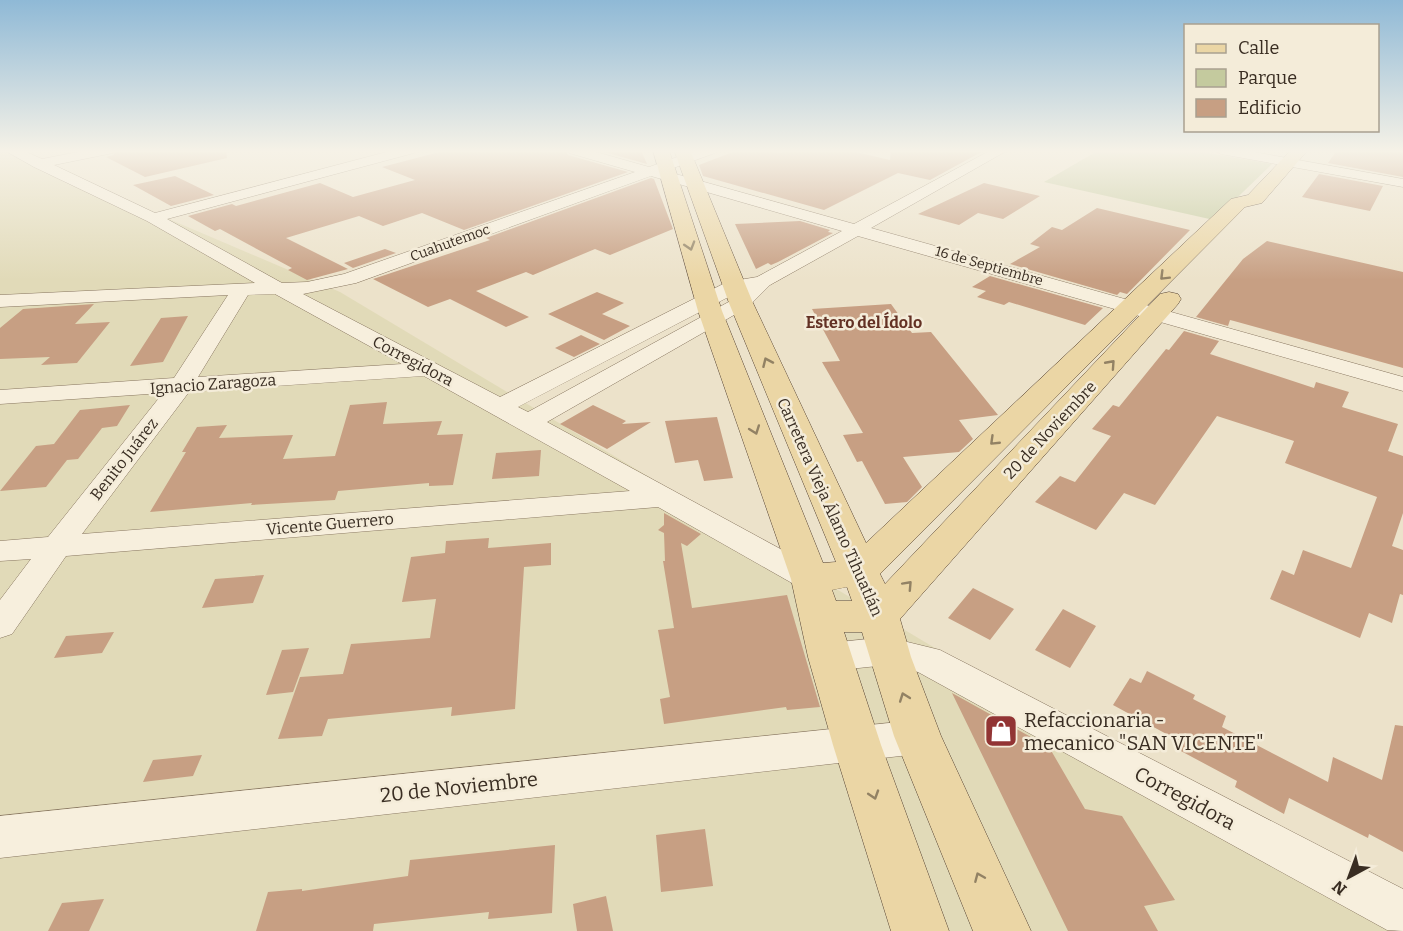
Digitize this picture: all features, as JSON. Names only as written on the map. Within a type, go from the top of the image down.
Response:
[{"type":"main road","name":"Carretera Vieja Álamo Tihuatlán","points":[[690,193],[732,298],[860,572],[918,737],[1002,931]]},
{"type":"main road","name":"20 de Noviembre","points":[[860,572],[1019,417],[1145,310],[1254,208],[1255,199],[1260,193]]},
{"type":"main road","name":"Carretera Vieja Álamo Tihuatlán","points":[[732,298],[821,617],[830,657],[857,745],[920,931]]},
{"type":"main road","name":"20 de Noviembre","points":[[883,634],[1145,310]]},
{"type":"main road","points":[[810,579],[860,572]]},
{"type":"main road","points":[[821,617],[883,634]]},
{"type":"street","name":"Corregidora","points":[[101,193],[153,218],[810,579]]},
{"type":"street","points":[[153,218],[245,193]]},
{"type":"street","name":"Cuahutemoc","points":[[0,301],[307,288],[349,279],[592,193]]},
{"type":"street","name":"16 de Septiembre","points":[[762,193],[857,228],[1403,384]]},
{"type":"street","points":[[527,423],[732,298],[921,193]]},
{"type":"street","name":"Benito Juárez","points":[[0,625],[57,546],[180,387],[242,289]]},
{"type":"street","points":[[500,407],[732,298]]},
{"type":"street","name":"Ignacio Zaragoza","points":[[0,397],[180,387],[425,369]]},
{"type":"street","points":[[1019,417],[1051,429]]},
{"type":"street","name":"Vicente Guerrero","points":[[0,551],[660,498]]},
{"type":"street","name":"Corregidora","points":[[830,657],[883,634],[927,660],[1403,914]]},
{"type":"street","name":"20 de Noviembre","points":[[0,837],[918,737]]},
{"type":"shaded area","points":[[0,193],[109,193],[340,292],[1403,928],[1403,931],[0,931]]},
{"type":"green space","points":[[1095,193],[1242,193],[1214,220]]},
{"type":"building","points":[[148,193],[214,195],[171,206]]},
{"type":"building","points":[[282,193],[345,193],[353,197],[366,193],[567,193],[464,230],[422,213],[383,226],[359,216],[286,238],[348,269],[307,280],[288,270],[292,268],[220,229],[215,231],[188,216]]},
{"type":"building","points":[[609,193],[659,193],[673,229],[610,255],[595,249],[533,275],[526,272],[476,291],[529,317],[506,327],[450,299],[428,307],[373,279],[490,240],[486,238]]},
{"type":"building","points":[[765,193],[857,193],[824,210]]},
{"type":"building","points":[[962,193],[1029,193],[1040,196],[1003,219],[978,213],[959,225],[918,214]]},
{"type":"building","points":[[1305,193],[1379,193],[1370,211],[1302,197]]},
{"type":"building","points":[[1097,208],[1190,230],[1127,294],[1120,292],[1117,295],[1010,264],[1040,247],[1030,244],[1052,227],[1062,230]]},
{"type":"building","points":[[800,221],[833,233],[778,262],[771,265],[768,263],[756,269],[735,224]]},
{"type":"building","points":[[1267,241],[1403,272],[1403,368],[1230,320],[1228,326],[1196,317],[1243,259]]},
{"type":"building","points":[[385,249],[396,253],[353,268],[344,263]]},
{"type":"building","points":[[990,276],[1103,308],[1085,325],[1009,302],[1004,305],[977,297],[986,291],[972,287]]},
{"type":"building","points":[[597,292],[624,303],[602,314],[630,326],[604,340],[548,314]]},
{"type":"building","points":[[94,304],[75,324],[110,322],[77,363],[41,365],[50,357],[0,359],[0,328],[23,309]]},
{"type":"building","points":[[891,304],[912,333],[931,332],[998,415],[959,420],[973,439],[959,452],[903,457],[922,487],[907,502],[885,504],[862,461],[857,462],[843,435],[863,433],[822,362],[840,361],[812,309]]},
{"type":"building","points":[[188,316],[163,362],[130,366],[161,318]]},
{"type":"building","points":[[1184,331],[1219,341],[1210,354],[1314,388],[1316,382],[1349,392],[1342,407],[1398,424],[1388,451],[1403,456],[1403,513],[1392,546],[1403,550],[1403,595],[1400,594],[1392,623],[1369,613],[1360,638],[1270,599],[1282,570],[1294,575],[1303,550],[1351,568],[1377,497],[1285,463],[1294,441],[1217,416],[1155,505],[1124,493],[1096,530],[1035,502],[1060,476],[1075,482],[1111,436],[1092,429],[1113,405],[1119,407],[1166,349],[1169,350]]},
{"type":"building","points":[[581,335],[600,344],[574,357],[555,348]]},
{"type":"building","points":[[387,402],[383,424],[442,421],[437,435],[463,434],[453,485],[429,486],[429,483],[338,491],[335,500],[251,505],[252,503],[150,512],[186,452],[182,452],[197,427],[227,425],[219,438],[293,435],[283,459],[335,456],[350,405]]},
{"type":"building","points":[[130,405],[117,426],[102,428],[78,459],[67,460],[46,487],[0,491],[36,446],[54,444],[80,410]]},
{"type":"building","points":[[593,405],[626,421],[622,424],[651,422],[607,449],[560,424]]},
{"type":"building","points":[[717,417],[733,478],[704,481],[698,460],[675,463],[665,421]]},
{"type":"building","points":[[541,450],[539,476],[492,479],[496,453]]},
{"type":"building","points":[[664,513],[701,534],[687,546],[681,543],[692,608],[787,595],[820,707],[787,710],[786,707],[664,724],[660,699],[670,697],[658,630],[674,628],[663,561],[665,561],[664,533],[658,530],[664,525]]},
{"type":"building","points":[[489,538],[488,548],[551,543],[551,565],[524,567],[515,709],[451,716],[452,707],[328,719],[322,736],[278,739],[300,677],[343,674],[351,644],[430,638],[436,599],[402,602],[411,557],[445,553],[446,541]]},
{"type":"building","points":[[264,575],[253,603],[202,608],[215,579]]},
{"type":"building","points":[[973,588],[1014,609],[990,640],[948,618]]},
{"type":"building","points":[[1063,609],[1096,626],[1070,668],[1035,650]]},
{"type":"building","points":[[114,632],[102,653],[54,658],[66,636]]},
{"type":"building","points":[[309,648],[293,692],[266,695],[282,650]]},
{"type":"building","points":[[1147,671],[1195,695],[1193,699],[1226,716],[1222,727],[1328,782],[1333,757],[1382,780],[1395,725],[1403,726],[1403,852],[1369,834],[1368,838],[1289,798],[1284,814],[1235,787],[1237,781],[1179,750],[1183,743],[1113,705],[1130,678],[1141,683]]},
{"type":"building","points":[[952,693],[1049,747],[1085,809],[1122,816],[1175,900],[1144,906],[1158,931],[1068,931]]},
{"type":"building","points":[[202,755],[193,776],[143,782],[153,760]]},
{"type":"building","points":[[705,829],[713,886],[661,892],[656,835]]},
{"type":"building","points":[[555,845],[552,913],[488,919],[489,912],[374,924],[373,931],[256,931],[268,892],[302,889],[302,891],[408,876],[410,860]]},
{"type":"building","points":[[606,896],[613,931],[577,931],[573,904]]},
{"type":"building","points":[[104,899],[89,931],[48,931],[62,903]]},
{"type":"place","name":"Refaccionaria - mecanico \"SAN VICENTE\"","points":[[1001,731]]},
{"type":"district","name":"Estero del Ídolo","points":[[864,322]]}]
